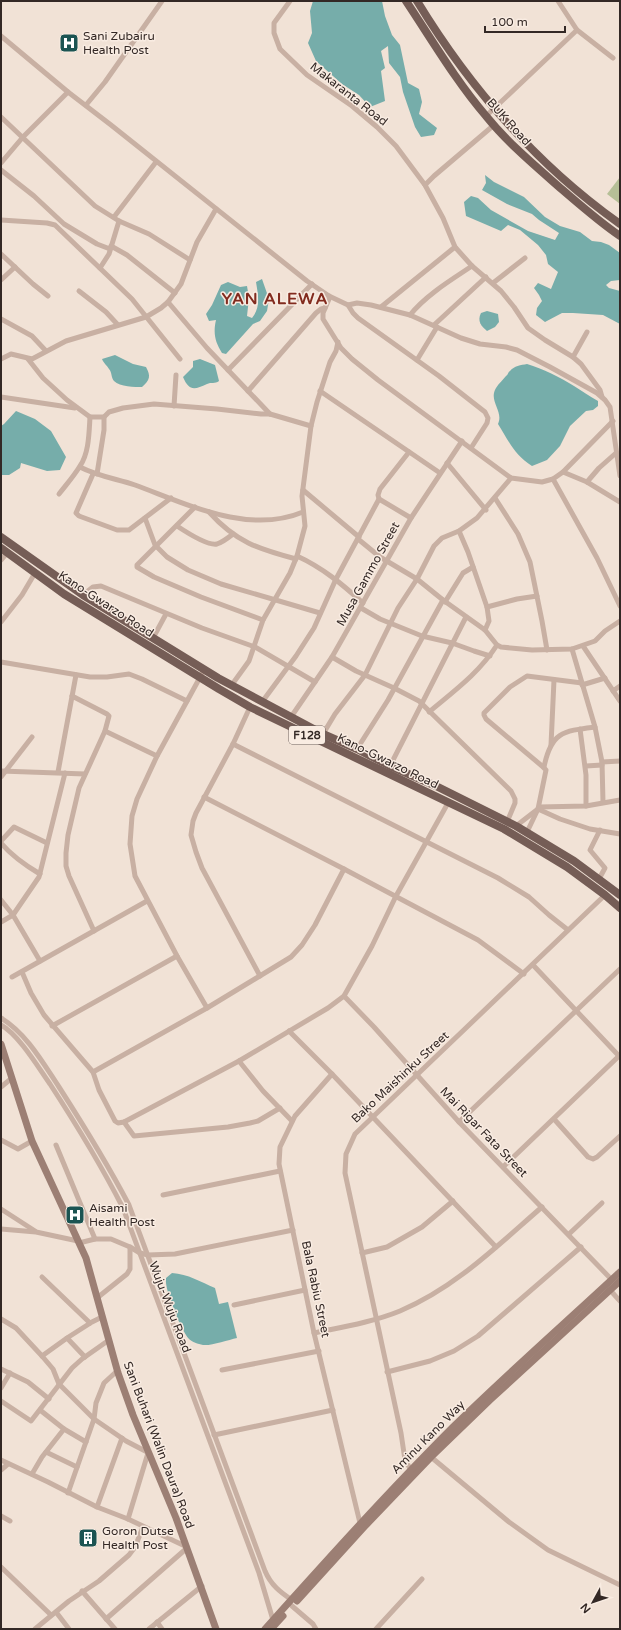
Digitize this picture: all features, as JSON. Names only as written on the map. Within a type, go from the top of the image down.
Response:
[{"type":"main road","name":"BUK Road","points":[[406,1],[454,73],[494,125],[514,146],[550,178],[620,236]]},
{"type":"main road","name":"BUK Road","points":[[417,1],[460,67],[494,109],[555,171],[620,224]]},
{"type":"main road","name":"Kano-Gwarzo Road","points":[[1,537],[83,595],[153,638],[250,707],[504,829],[567,867],[620,908]]},
{"type":"main road","name":"Kano-Gwarzo Road","points":[[4,550],[35,574],[99,616],[202,673],[291,716],[323,734],[436,786],[516,826],[555,848],[620,895]]},
{"type":"main road","name":"Sani Buhari (Walin Daura) Road","points":[[1,1044],[32,1141],[86,1258],[117,1372],[202,1586],[216,1629]]},
{"type":"main road","name":"Aminu Kano Way","points":[[271,1629],[360,1522],[411,1470],[440,1445],[505,1377],[596,1298],[620,1272]]},
{"type":"main road","name":"Aminu Kano Way","points":[[596,1298],[610,1290],[620,1281]]},
{"type":"main road","name":"Aminu Kano Way","points":[[265,1629],[292,1603],[431,1457],[440,1445]]},
{"type":"street","points":[[86,105],[105,82],[162,1]]},
{"type":"street","name":"Makaranta Road","points":[[290,1],[274,23],[274,33],[280,49],[307,75],[352,106],[377,127],[396,146],[425,185],[443,218],[455,247],[472,266],[493,283],[514,307],[528,328],[573,357],[592,378],[610,407],[620,476]]},
{"type":"street","points":[[558,1],[576,30],[613,58]]},
{"type":"street","points":[[486,116],[576,30]]},
{"type":"street","points":[[1,36],[68,92],[312,284],[329,296],[348,305],[352,313],[358,318],[470,400],[487,415],[488,418],[487,423],[471,448]]},
{"type":"street","points":[[1,163],[22,137],[68,92]]},
{"type":"street","points":[[1,117],[89,202],[119,221],[138,228],[190,260]]},
{"type":"street","points":[[425,185],[494,125]]},
{"type":"street","points":[[114,217],[156,162]]},
{"type":"street","points":[[1,170],[52,212],[59,220],[85,237],[127,255],[176,293]]},
{"type":"street","points":[[1,359],[12,354],[28,359],[36,358],[66,341],[146,317],[168,302],[176,293],[184,279],[197,242],[216,209]]},
{"type":"street","points":[[1,220],[47,223],[55,225],[100,268],[104,274],[132,299],[180,359]]},
{"type":"street","points":[[55,225],[59,220]]},
{"type":"street","points":[[100,268],[111,248],[119,221]]},
{"type":"street","points":[[381,307],[455,247]]},
{"type":"street","points":[[1,254],[48,296]]},
{"type":"street","points":[[493,283],[525,258]]},
{"type":"street","points":[[410,315],[437,291],[472,266]]},
{"type":"street","points":[[1,280],[15,267]]},
{"type":"street","points":[[417,360],[435,326],[486,277]]},
{"type":"street","points":[[228,370],[312,284]]},
{"type":"street","points":[[79,291],[106,312],[118,325]]},
{"type":"street","points":[[329,296],[323,313],[323,319],[346,353],[361,367],[511,478],[542,482],[553,479],[563,472],[613,421]]},
{"type":"street","points":[[168,302],[228,370],[270,414]]},
{"type":"street","points":[[348,305],[356,303],[381,307],[410,315],[469,341],[517,350],[550,366],[602,396]]},
{"type":"street","points":[[248,391],[316,313],[325,308]]},
{"type":"street","points":[[1,319],[32,336],[46,351]]},
{"type":"street","points":[[573,357],[587,332]]},
{"type":"street","points":[[231,686],[246,666],[255,647],[263,620],[290,573],[296,558],[305,526],[303,512],[303,490],[311,426],[320,391],[330,362],[336,351],[338,342]]},
{"type":"street","points":[[28,359],[43,378],[76,408],[90,417],[104,417],[109,412],[123,408],[154,404],[270,414],[311,426]]},
{"type":"street","points":[[174,406],[176,375]]},
{"type":"street","points":[[320,391],[440,473]]},
{"type":"street","points":[[1,398],[76,408]]},
{"type":"street","points":[[59,494],[80,467],[85,455],[90,417]]},
{"type":"street","points":[[104,417],[104,430],[95,474],[76,511],[78,515],[120,530],[129,530],[170,498]]},
{"type":"street","name":"Musa Gammo Street","points":[[291,716],[332,657],[380,575],[411,518],[462,441]]},
{"type":"street","points":[[262,702],[305,642],[336,579],[379,499],[378,495],[380,489],[409,452]]},
{"type":"street","points":[[586,482],[616,453]]},
{"type":"street","points":[[447,463],[486,510]]},
{"type":"street","points":[[80,467],[95,474],[209,511],[259,520],[287,518],[303,512]]},
{"type":"street","points":[[563,472],[586,482],[620,502]]},
{"type":"street","points":[[323,734],[332,718],[365,675],[401,603],[417,579],[434,546],[445,536],[459,531],[477,518],[486,510],[511,478]]},
{"type":"street","points":[[553,479],[597,558],[620,606]]},
{"type":"street","points":[[303,490],[372,551],[417,579],[444,601],[485,630],[497,645],[505,648],[546,650],[572,649],[595,641],[605,630],[620,621]]},
{"type":"street","points":[[495,498],[513,524],[525,549],[532,569],[546,650]]},
{"type":"street","points":[[379,499],[411,518]]},
{"type":"street","points":[[195,507],[137,564],[138,568],[154,577],[201,597],[263,620]]},
{"type":"street","points":[[209,511],[233,534],[259,549],[296,558],[313,564],[336,579],[362,605],[391,624],[422,636],[452,643],[490,656]]},
{"type":"street","points":[[145,518],[155,545],[176,564],[220,584],[320,613]]},
{"type":"street","points":[[177,526],[195,537],[212,544],[222,542],[233,534]]},
{"type":"street","points":[[459,531],[487,607],[488,621],[485,630]]},
{"type":"street","points":[[1,560],[4,550]]},
{"type":"street","points":[[357,749],[377,718],[422,636],[444,601],[463,573],[473,567]]},
{"type":"street","points":[[1,622],[22,595],[35,574]]},
{"type":"street","points":[[83,595],[93,587],[101,586],[166,614],[255,647],[315,682]]},
{"type":"street","points":[[487,607],[517,599],[537,596]]},
{"type":"street","points":[[153,638],[166,614]]},
{"type":"street","points":[[390,766],[466,617]]},
{"type":"street","points":[[429,712],[472,677],[490,656],[497,645]]},
{"type":"street","points":[[583,646],[620,701]]},
{"type":"street","points":[[572,649],[595,727],[602,764],[603,802]]},
{"type":"street","points":[[332,657],[356,671],[394,688],[422,705],[511,791],[515,799],[515,803],[507,822]]},
{"type":"street","points":[[1,662],[90,677],[107,677],[129,674],[187,701]]},
{"type":"street","points":[[202,673],[157,756],[137,799],[130,831],[130,844],[135,876],[177,956],[207,1008]]},
{"type":"street","points":[[58,772],[76,675]]},
{"type":"street","points":[[544,767],[486,719],[484,714],[510,687],[524,676],[582,684],[605,678]]},
{"type":"street","points":[[551,746],[554,680]]},
{"type":"street","points":[[613,691],[620,686]]},
{"type":"street","points":[[72,696],[109,716],[105,731],[79,788],[68,835],[66,866],[80,902],[94,931]]},
{"type":"street","points":[[250,707],[233,744],[204,797],[193,821],[192,842],[202,868],[260,976]]},
{"type":"street","points":[[527,832],[538,808],[546,773],[544,767],[548,750],[561,734],[595,727]]},
{"type":"street","points":[[580,729],[586,766],[586,806]]},
{"type":"street","points":[[105,731],[157,756]]},
{"type":"street","points":[[1,777],[3,771],[32,737]]},
{"type":"street","points":[[233,744],[426,841],[529,896],[568,930]]},
{"type":"street","points":[[586,766],[620,761]]},
{"type":"street","points":[[3,771],[86,774]]},
{"type":"street","points":[[1,922],[12,915],[29,893],[40,874],[65,773]]},
{"type":"street","points":[[204,797],[478,940],[524,974]]},
{"type":"street","points":[[516,826],[538,808],[586,806],[620,800]]},
{"type":"street","points":[[22,972],[37,1004],[52,1026],[93,1072],[99,1090],[115,1121],[118,1123],[124,1122],[239,1061],[328,1008],[344,996],[372,946],[396,896],[448,803]]},
{"type":"street","points":[[538,808],[590,829],[620,834]]},
{"type":"street","points":[[40,874],[21,862],[8,851],[1,842],[14,827],[47,843]]},
{"type":"street","points":[[599,879],[605,868],[590,850],[600,830]]},
{"type":"street","points":[[93,1072],[207,1008],[291,957],[302,945],[315,925],[344,869]]},
{"type":"street","name":"Bako Maishinku Street","points":[[411,1470],[405,1460],[375,1319],[345,1173],[346,1154],[355,1134],[372,1116],[524,974],[605,895]]},
{"type":"street","points":[[1,900],[40,961]]},
{"type":"street","points":[[12,977],[148,901]]},
{"type":"street","points":[[52,1026],[177,956]]},
{"type":"street","points":[[503,1167],[619,1055],[532,965]]},
{"type":"street","points":[[459,1122],[620,969]]},
{"type":"street","name":"Mai Rigar Fata Street","points":[[344,996],[374,1027],[459,1122],[612,1280]]},
{"type":"street","name":"Wuju-Wuju Road","points":[[1,1018],[20,1033],[42,1061],[111,1170],[129,1206],[148,1255],[214,1435],[270,1581],[277,1590],[313,1624],[316,1629]]},
{"type":"street","name":"Wuju-Wuju Road","points":[[1,1025],[15,1038],[37,1064],[105,1173],[123,1208],[259,1573],[273,1620]]},
{"type":"street","points":[[289,1031],[332,1074],[496,1247]]},
{"type":"street","points":[[239,1061],[263,1091],[292,1121]]},
{"type":"street","name":"Bala Rabiu Street","points":[[332,1074],[292,1121],[280,1147],[279,1164],[314,1333],[360,1522]]},
{"type":"street","points":[[1,1087],[12,1078]]},
{"type":"street","points":[[124,1122],[134,1136],[228,1127],[250,1123],[280,1108]]},
{"type":"street","points":[[554,1119],[588,1157],[593,1159],[620,1136]]},
{"type":"street","points":[[1,1140],[18,1149],[32,1141]]},
{"type":"street","points":[[56,1145],[95,1238]]},
{"type":"street","points":[[163,1195],[280,1171]]},
{"type":"street","points":[[362,1253],[387,1247],[416,1231],[453,1201]]},
{"type":"street","points":[[569,1234],[602,1203]]},
{"type":"street","points":[[314,1333],[375,1319],[400,1311],[431,1295],[463,1274],[542,1207]]},
{"type":"street","points":[[1,1209],[36,1232]]},
{"type":"street","points":[[1,1229],[36,1232],[79,1242],[95,1238],[111,1239],[130,1246],[140,1253],[148,1255],[175,1254],[293,1230]]},
{"type":"street","points":[[97,1298],[127,1274],[130,1269],[130,1246]]},
{"type":"street","points":[[387,1372],[430,1362],[454,1351],[478,1336],[580,1247]]},
{"type":"street","points":[[42,1277],[90,1323]]},
{"type":"street","points":[[234,1305],[305,1290]]},
{"type":"street","points":[[610,1290],[620,1301]]},
{"type":"street","points":[[42,1356],[90,1323],[102,1317]]},
{"type":"street","points":[[2,1322],[16,1328],[53,1369],[60,1384],[94,1419],[122,1438],[149,1453],[128,1519]]},
{"type":"street","points":[[68,1338],[85,1357]]},
{"type":"street","points":[[1,1401],[30,1421],[60,1384],[85,1357],[109,1340]]},
{"type":"street","points":[[222,1370],[319,1351]]},
{"type":"street","points":[[1,1369],[28,1382],[49,1399]]},
{"type":"street","points":[[68,1493],[94,1419],[96,1403],[104,1383],[117,1372]]},
{"type":"street","points":[[1,1388],[10,1373]]},
{"type":"street","points":[[40,1410],[64,1429],[86,1442]]},
{"type":"street","points":[[214,1435],[333,1410]]},
{"type":"street","points":[[32,1474],[46,1452],[64,1429]]},
{"type":"street","points":[[97,1507],[122,1438]]},
{"type":"street","points":[[46,1452],[77,1467]]},
{"type":"street","points":[[431,1457],[509,1522],[548,1550],[620,1585]]},
{"type":"street","points":[[1,1460],[97,1507],[128,1519],[187,1548],[106,1619]]},
{"type":"street","points":[[1,1470],[8,1464]]},
{"type":"street","points":[[1,1516],[10,1521]]},
{"type":"street","points":[[35,1629],[82,1591],[99,1581],[129,1555],[135,1547],[144,1527]]},
{"type":"street","points":[[1,1567],[69,1629]]},
{"type":"street","points":[[376,1629],[422,1579]]},
{"type":"street","points":[[149,1629],[202,1586]]},
{"type":"street","points":[[82,1591],[115,1629]]},
{"type":"street","points":[[157,1622],[162,1629]]},
{"type":"green space","points":[[620,177],[620,204],[607,194]]},
{"type":"water","points":[[313,1],[382,1],[385,16],[392,35],[400,45],[408,83],[419,89],[422,102],[419,114],[437,128],[434,135],[421,137],[415,127],[403,92],[400,77],[389,63],[388,46],[381,51],[385,68],[381,71],[385,101],[370,107],[359,95],[342,84],[316,61],[308,43],[312,33],[310,11]]},
{"type":"water","points":[[485,175],[494,182],[524,197],[545,217],[560,226],[580,232],[592,241],[609,245],[620,253],[620,280],[611,281],[606,285],[609,288],[620,291],[620,324],[603,315],[562,313],[545,322],[536,315],[537,308],[542,301],[534,288],[538,283],[551,289],[558,272],[548,264],[546,255],[538,245],[520,230],[508,225],[501,231],[466,216],[464,202],[471,196],[478,198],[491,210],[528,231],[555,240],[559,233],[532,214],[507,204],[482,190],[486,183]]},
{"type":"water","points":[[262,279],[269,299],[267,311],[260,321],[253,324],[226,354],[222,353],[215,337],[216,320],[209,321],[206,314],[221,285],[228,282],[240,287],[247,286],[249,298],[247,316],[252,318],[258,305],[256,282]]},
{"type":"water","points":[[487,311],[498,314],[499,322],[495,327],[487,331],[481,325],[479,318],[481,313]]},
{"type":"water","points":[[115,355],[133,364],[146,367],[149,373],[149,378],[142,387],[124,386],[114,381],[110,370],[102,359]]},
{"type":"water","points":[[200,359],[215,365],[219,381],[192,388],[187,385],[183,377],[193,367],[193,361]]},
{"type":"water","points":[[527,364],[557,376],[598,401],[598,406],[593,410],[586,411],[570,426],[560,446],[547,460],[532,466],[516,453],[498,424],[499,415],[494,397],[496,388],[509,371],[520,365]]},
{"type":"water","points":[[16,411],[35,419],[51,431],[66,457],[60,470],[47,471],[21,463],[20,468],[9,475],[1,475],[1,426]]},
{"type":"water","points":[[172,1273],[189,1277],[215,1288],[219,1304],[228,1302],[237,1338],[206,1345],[189,1339],[170,1300],[166,1278]]},
{"type":"place","name":"Sani Zubairu Health Post","points":[[69,43]]},
{"type":"place","name":"Aisami Health Post","points":[[75,1215]]},
{"type":"place","name":"Goron Dutse Health Post","points":[[88,1538]]},
{"type":"district","name":"YAN ALEWA","points":[[275,299]]}]
